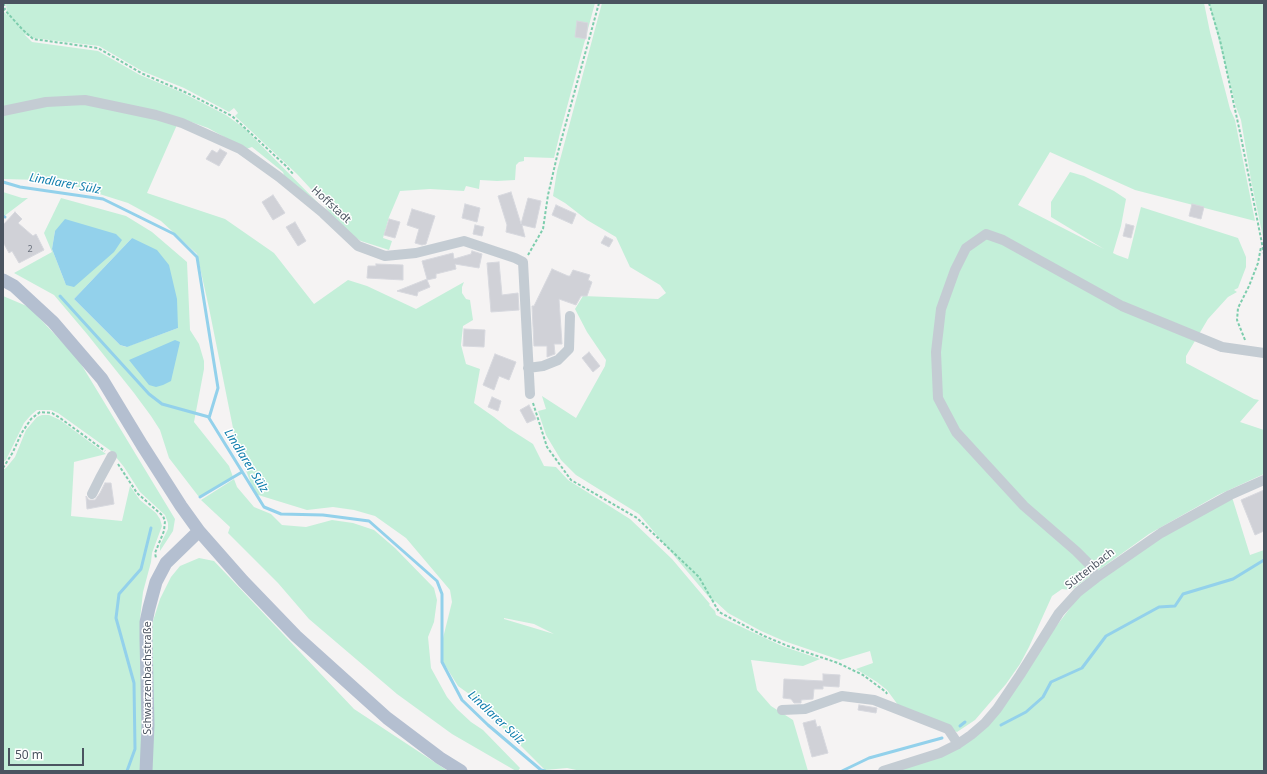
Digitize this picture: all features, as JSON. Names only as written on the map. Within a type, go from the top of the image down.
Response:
[{"type":"main road","points":[[3,280],[14,286],[53,322],[102,379],[142,445],[199,531],[242,581],[296,636],[399,728],[460,771]]},
{"type":"main road","name":"Schwarzenbachstraße","points":[[146,771],[148,738],[146,622],[149,608],[156,582],[166,562],[199,531]]},
{"type":"street","name":"Hoffstadt","points":[[3,111],[46,102],[84,100],[156,115],[182,124],[240,149],[279,177],[323,213],[358,246],[385,256],[416,253],[464,241],[523,262]]},
{"type":"street","points":[[1096,578],[1091,566],[1076,550],[1024,506],[956,432],[938,398],[936,352],[941,309],[955,270],[966,248],[986,234],[1003,240],[1122,306],[1222,347],[1261,353]]},
{"type":"street","points":[[523,262],[530,394]]},
{"type":"street","points":[[528,368],[543,366],[558,360],[569,349],[570,316]]},
{"type":"street","points":[[92,494],[112,456]]},
{"type":"street","name":"Süttenbach","points":[[883,771],[940,753],[958,744],[978,729],[997,709],[1059,613],[1078,592],[1134,551],[1167,530],[1230,495],[1264,480]]},
{"type":"street","points":[[782,710],[805,709],[842,696],[874,700],[948,729],[958,744]]},
{"type":"path","points":[[4,3],[4,9],[33,39],[98,48],[141,73],[187,93],[232,116],[286,166],[297,180]]},
{"type":"path","points":[[523,262],[543,229],[548,195],[558,152],[599,3]]},
{"type":"path","points":[[1209,3],[1220,40],[1242,137],[1264,254]]},
{"type":"path","points":[[1261,353],[1245,340],[1237,320],[1238,308],[1255,271],[1262,245]]},
{"type":"path","points":[[530,394],[547,448],[571,480],[637,518],[699,577],[718,612],[782,644],[838,663],[863,675],[886,692],[891,707]]},
{"type":"green space","points":[[6,3],[595,3],[554,158],[524,157],[524,161],[519,162],[516,165],[515,180],[480,180],[479,189],[466,186],[464,191],[430,189],[400,191],[389,217],[383,238],[392,241],[389,250],[361,241],[339,228],[322,201],[297,174],[235,116],[238,113],[234,108],[229,112],[184,88],[142,71],[99,46],[33,38],[24,34],[32,42],[98,51],[140,75],[181,92],[226,115],[244,128],[324,209],[285,178],[283,172],[252,147],[246,149],[208,128],[180,118],[147,193],[225,219],[274,253],[314,304],[348,280],[367,286],[416,309],[464,282],[462,293],[466,299],[470,300],[473,320],[463,326],[461,345],[466,364],[480,369],[474,403],[533,444],[544,466],[556,467],[568,480],[630,519],[672,559],[710,604],[709,605],[715,611],[716,615],[782,646],[820,659],[803,666],[751,660],[757,690],[771,706],[793,720],[808,771],[581,771],[567,768],[545,770],[494,719],[483,704],[458,686],[443,662],[443,638],[452,602],[450,590],[406,538],[375,516],[354,510],[333,507],[307,510],[255,494],[237,447],[197,254],[161,221],[128,203],[71,185],[40,180],[3,179],[3,11],[7,15]],"holes":[[[504,618],[534,624],[554,634]]]},
{"type":"green space","points":[[602,3],[1204,3],[1230,109],[1235,120],[1255,221],[1135,190],[1050,152],[1018,205],[1104,249],[1051,217],[1051,202],[1070,172],[1084,176],[1114,191],[1126,199],[1121,226],[1113,253],[1117,255],[1128,259],[1141,207],[1238,238],[1246,257],[1246,267],[1238,288],[1234,290],[1237,292],[1228,297],[1208,319],[1186,356],[1186,363],[1254,399],[1259,400],[1240,422],[1264,430],[1264,474],[1218,495],[1149,534],[1071,590],[1062,589],[1052,596],[1020,664],[1006,684],[975,720],[957,732],[898,705],[887,690],[856,669],[873,663],[870,651],[840,660],[784,641],[761,631],[728,613],[715,601],[713,602],[639,514],[576,475],[561,460],[546,435],[538,411],[546,409],[542,396],[576,418],[605,366],[606,360],[587,332],[575,309],[583,296],[658,299],[666,293],[660,285],[630,267],[616,237],[587,220],[565,203],[553,196],[557,171]]},
{"type":"green space","points":[[1209,3],[1264,3],[1264,242],[1251,180],[1241,120],[1236,107]]},
{"type":"green space","points":[[3,192],[22,198],[28,198],[3,217]]},
{"type":"green space","points":[[61,198],[126,216],[152,232],[187,262],[190,330],[199,344],[204,361],[204,369],[194,422],[229,466],[233,477],[199,497],[169,458],[160,430],[151,416],[87,334],[54,295],[14,273],[52,252],[44,233]],"holes":[[[55,231],[66,285],[52,249]],[[132,238],[178,328],[126,347],[120,345],[74,299]]]},
{"type":"green space","points":[[3,296],[29,307],[78,359],[175,519],[173,531],[160,551],[160,545],[168,529],[168,523],[165,515],[140,492],[124,467],[111,451],[58,413],[51,410],[37,410],[31,415],[24,423],[6,460],[3,462]]},
{"type":"green space","points":[[49,415],[60,420],[106,454],[74,462],[71,516],[122,521],[130,486],[140,500],[156,513],[162,526],[152,553],[143,592],[140,619],[143,740],[140,771],[3,771],[3,470],[15,457],[26,430],[37,417]]},
{"type":"green space","points":[[234,479],[237,487],[254,507],[271,514],[282,525],[306,527],[332,520],[353,523],[374,530],[395,548],[434,588],[437,600],[434,622],[428,637],[431,668],[447,697],[457,709],[471,722],[483,730],[520,768],[518,771],[452,734],[397,694],[309,619],[278,583],[228,533],[230,527],[201,500]]},
{"type":"green space","points":[[1232,497],[1250,555],[1264,550],[1264,771],[895,771],[973,739],[1080,595],[1162,536]]},
{"type":"green space","points":[[199,558],[214,561],[354,709],[448,771],[152,771],[151,644],[153,621],[160,599],[171,577],[180,566]]},
{"type":"water","points":[[65,219],[116,234],[122,240],[114,252],[74,287],[66,285],[52,249],[55,231]]},
{"type":"water","points":[[132,238],[157,250],[169,265],[177,299],[178,328],[127,347],[120,345],[74,299]]},
{"type":"water","points":[[175,340],[180,342],[171,381],[156,387],[149,385],[129,360]]},
{"type":"building","points":[[577,21],[588,23],[586,39],[575,37]]},
{"type":"building","points":[[220,149],[227,153],[219,166],[206,159],[212,150],[217,153]]},
{"type":"building","points":[[511,192],[521,224],[528,198],[541,201],[535,228],[522,225],[525,237],[506,232],[507,225],[498,196]]},
{"type":"building","points":[[273,195],[285,213],[273,220],[262,202]]},
{"type":"building","points":[[465,204],[480,208],[477,222],[462,218]]},
{"type":"building","points":[[1192,204],[1204,207],[1201,219],[1189,216]]},
{"type":"building","points":[[556,205],[576,214],[572,224],[552,215]]},
{"type":"building","points":[[412,209],[435,216],[426,244],[422,245],[415,243],[419,229],[407,225]]},
{"type":"building","points":[[15,212],[22,219],[18,223],[33,236],[36,234],[44,250],[19,263],[12,251],[9,253],[3,242],[3,225]]},
{"type":"building","points":[[389,219],[400,222],[395,238],[384,235]]},
{"type":"building","points":[[295,222],[306,241],[298,246],[286,227]]},
{"type":"building","points":[[1126,224],[1134,226],[1131,238],[1123,236]]},
{"type":"building","points":[[475,225],[484,227],[482,236],[473,234]]},
{"type":"building","points":[[605,236],[613,240],[609,247],[601,243]]},
{"type":"building","points":[[472,251],[482,254],[479,268],[455,264],[456,269],[436,274],[436,278],[427,280],[430,287],[418,292],[417,296],[397,291],[427,279],[422,261],[453,253],[454,259],[471,254]]},
{"type":"building","points":[[499,262],[502,295],[518,293],[519,310],[491,312],[487,263]]},
{"type":"building","points":[[376,264],[403,265],[403,280],[367,278],[368,266],[376,266]]},
{"type":"building","points":[[552,269],[568,276],[570,276],[573,270],[590,275],[588,280],[592,282],[587,296],[581,296],[576,305],[559,299],[562,344],[554,344],[555,354],[547,357],[547,346],[534,346],[532,306],[534,306]]},
{"type":"building","points":[[464,329],[485,330],[484,347],[463,346]]},
{"type":"building","points":[[589,352],[600,366],[593,372],[582,358]]},
{"type":"building","points":[[495,354],[516,362],[509,380],[499,376],[494,390],[483,385]]},
{"type":"building","points":[[492,397],[501,401],[498,411],[488,407]]},
{"type":"building","points":[[529,405],[536,419],[527,423],[520,410]]},
{"type":"building","points":[[105,483],[111,483],[114,504],[87,509],[86,496],[89,500],[95,500]]},
{"type":"building","points":[[1264,490],[1264,531],[1255,535],[1241,500]]},
{"type":"building","points":[[823,674],[840,675],[839,687],[823,686],[823,689],[814,689],[813,699],[801,700],[801,703],[794,703],[791,699],[783,698],[784,679],[823,681]]},
{"type":"building","points":[[859,705],[877,708],[876,713],[858,710]]},
{"type":"building","points":[[815,720],[817,727],[820,726],[828,753],[812,757],[803,723]]},
{"type":"waterway","name":"Lindlarer Sülz","points":[[3,182],[20,187],[103,199],[174,234],[197,257],[218,388],[209,418],[264,507],[281,514],[323,515],[369,521],[437,581],[442,594],[442,662],[462,700],[488,725],[541,770],[545,771]]},
{"type":"waterway","points":[[60,296],[149,394],[162,404],[209,417]]},
{"type":"waterway","points":[[200,497],[242,472]]},
{"type":"waterway","points":[[127,771],[135,749],[134,683],[116,618],[119,594],[141,569],[151,528]]},
{"type":"waterway","points":[[1001,725],[1026,712],[1043,697],[1051,682],[1082,668],[1106,636],[1159,607],[1175,606],[1183,594],[1233,579],[1264,560]]},
{"type":"waterway","points":[[960,726],[965,722]]},
{"type":"waterway","points":[[842,771],[869,758],[942,738]]}]
